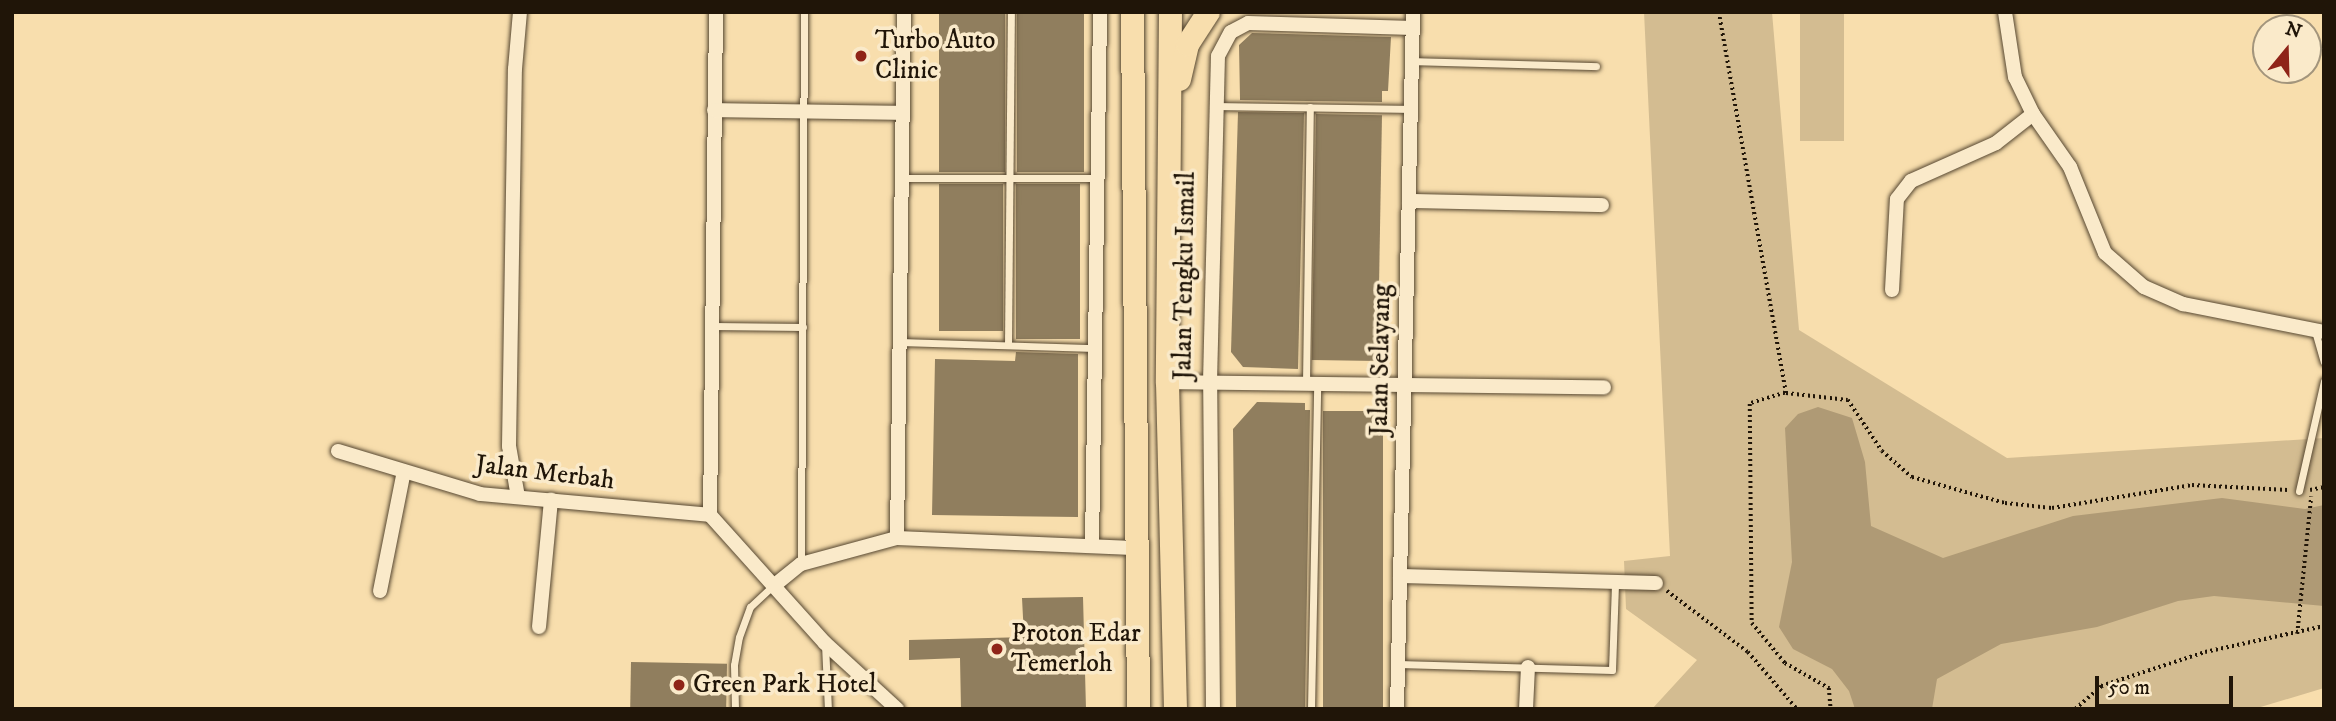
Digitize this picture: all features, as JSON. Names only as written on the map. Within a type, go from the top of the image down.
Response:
[{"type":"main road","name":"Jalan Tengku Ismail","points":[[1132,12],[1139,548],[1138,709]]},
{"type":"main road","name":"Jalan Tengku Ismail","points":[[1170,12],[1167,382],[1175,709]]},
{"type":"main road","points":[[1168,133],[1186,44],[1208,12]]},
{"type":"main road","points":[[1133,218],[1168,217]]},
{"type":"street","points":[[518,497],[509,446],[514,69],[520,12]]},
{"type":"street","points":[[716,12],[709,515],[775,583],[825,643],[897,709]]},
{"type":"street","points":[[897,538],[904,12]]},
{"type":"street","points":[[1093,546],[1100,12]]},
{"type":"street","name":"Jalan Selayang","points":[[1397,709],[1413,12]]},
{"type":"street","points":[[2007,15],[2015,77],[2033,114],[2070,167],[2105,253],[2144,287],[2183,304],[2319,331]]},
{"type":"street","name":"Jalan Tengku Ismail","points":[[1213,709],[1210,382],[1218,55],[1231,32],[1248,23],[1413,28]]},
{"type":"street","points":[[714,110],[903,113]]},
{"type":"street","points":[[1892,290],[1897,199],[1912,181],[1996,143],[2033,114]]},
{"type":"street","points":[[1409,201],[1602,205]]},
{"type":"street","points":[[1167,382],[1604,387]]},
{"type":"street","name":"Jalan Merbah","points":[[338,451],[480,494],[709,515]]},
{"type":"street","points":[[380,591],[404,471]]},
{"type":"street","points":[[539,627],[551,500]]},
{"type":"street","points":[[775,583],[801,564],[897,538],[1139,548]]},
{"type":"street","points":[[1400,576],[1656,583]]},
{"type":"street","points":[[1526,709],[1528,667]]},
{"type":"lane","points":[[801,564],[804,12]]},
{"type":"lane","points":[[1007,345],[1011,12]]},
{"type":"lane","points":[[1412,61],[1597,66]]},
{"type":"lane","points":[[1216,106],[1411,110]]},
{"type":"lane","points":[[1310,107],[1311,709]]},
{"type":"lane","points":[[902,178],[1098,178]]},
{"type":"lane","points":[[712,326],[803,327]]},
{"type":"lane","points":[[2319,331],[2324,362]]},
{"type":"lane","points":[[900,342],[1096,348]]},
{"type":"lane","points":[[2299,491],[2322,410],[2324,381]]},
{"type":"lane","points":[[1398,664],[1612,670],[1615,582]]},
{"type":"lane","points":[[736,709],[734,665],[739,638],[750,607],[775,583]]},
{"type":"lane","points":[[825,643],[828,709]]},
{"type":"path","points":[[1719,12],[1786,393]]},
{"type":"path","points":[[1829,709],[1829,688],[1785,663],[1752,622],[1751,404],[1786,393],[1849,400],[1882,451],[1912,477],[2005,503],[2052,508],[2192,485],[2299,491],[2324,487]]},
{"type":"path","points":[[2297,634],[2310,501]]},
{"type":"path","points":[[1656,583],[1748,652],[1797,709]]},
{"type":"path","points":[[2075,709],[2101,686],[2205,652],[2324,626]]},
{"type":"shaded area","points":[[1644,12],[1772,12],[1799,330],[2007,458],[2324,438],[2324,688],[2254,709],[1652,709],[1697,660],[1626,609],[1624,561],[1670,556]]},
{"type":"shaded area","points":[[1800,12],[1844,12],[1844,141],[1800,141]]},
{"type":"shaded area","points":[[1818,407],[1852,418],[1865,462],[1871,526],[1943,558],[2073,516],[2222,498],[2305,509],[2324,505],[2324,606],[2214,596],[2178,601],[2097,627],[2001,644],[1937,679],[1932,709],[1855,709],[1849,691],[1832,669],[1793,649],[1779,627],[1792,562],[1785,428],[1798,414]]},
{"type":"building","points":[[939,12],[1005,12],[1005,172],[939,172]]},
{"type":"building","points":[[1017,12],[1084,12],[1084,172],[1017,172]]},
{"type":"building","points":[[1252,33],[1391,37],[1388,91],[1382,91],[1382,102],[1240,100],[1239,45]]},
{"type":"building","points":[[1238,112],[1304,113],[1298,369],[1243,367],[1231,352]]},
{"type":"building","points":[[1316,114],[1382,115],[1378,361],[1312,360]]},
{"type":"building","points":[[939,184],[1003,184],[1003,331],[939,331]]},
{"type":"building","points":[[1016,184],[1080,184],[1080,339],[1016,339]]},
{"type":"building","points":[[1016,352],[1078,354],[1078,517],[932,515],[935,359],[1015,361]]},
{"type":"building","points":[[1257,402],[1305,403],[1305,410],[1310,410],[1305,709],[1236,709],[1233,429]]},
{"type":"building","points":[[1323,411],[1383,411],[1383,709],[1323,709]]},
{"type":"building","name":"Proton Edar Temerloh","points":[[1083,597],[1086,709],[961,709],[960,658],[909,660],[909,640],[1024,637],[1022,598]]},
{"type":"building","name":"Green Park Hotel","points":[[631,662],[727,664],[726,709],[630,709]]},
{"type":"place","name":"Turbo Auto Clinic","points":[[861,56]]},
{"type":"place","name":"Proton Edar Temerloh","points":[[997,649]]},
{"type":"place","name":"Green Park Hotel","points":[[679,685]]}]
